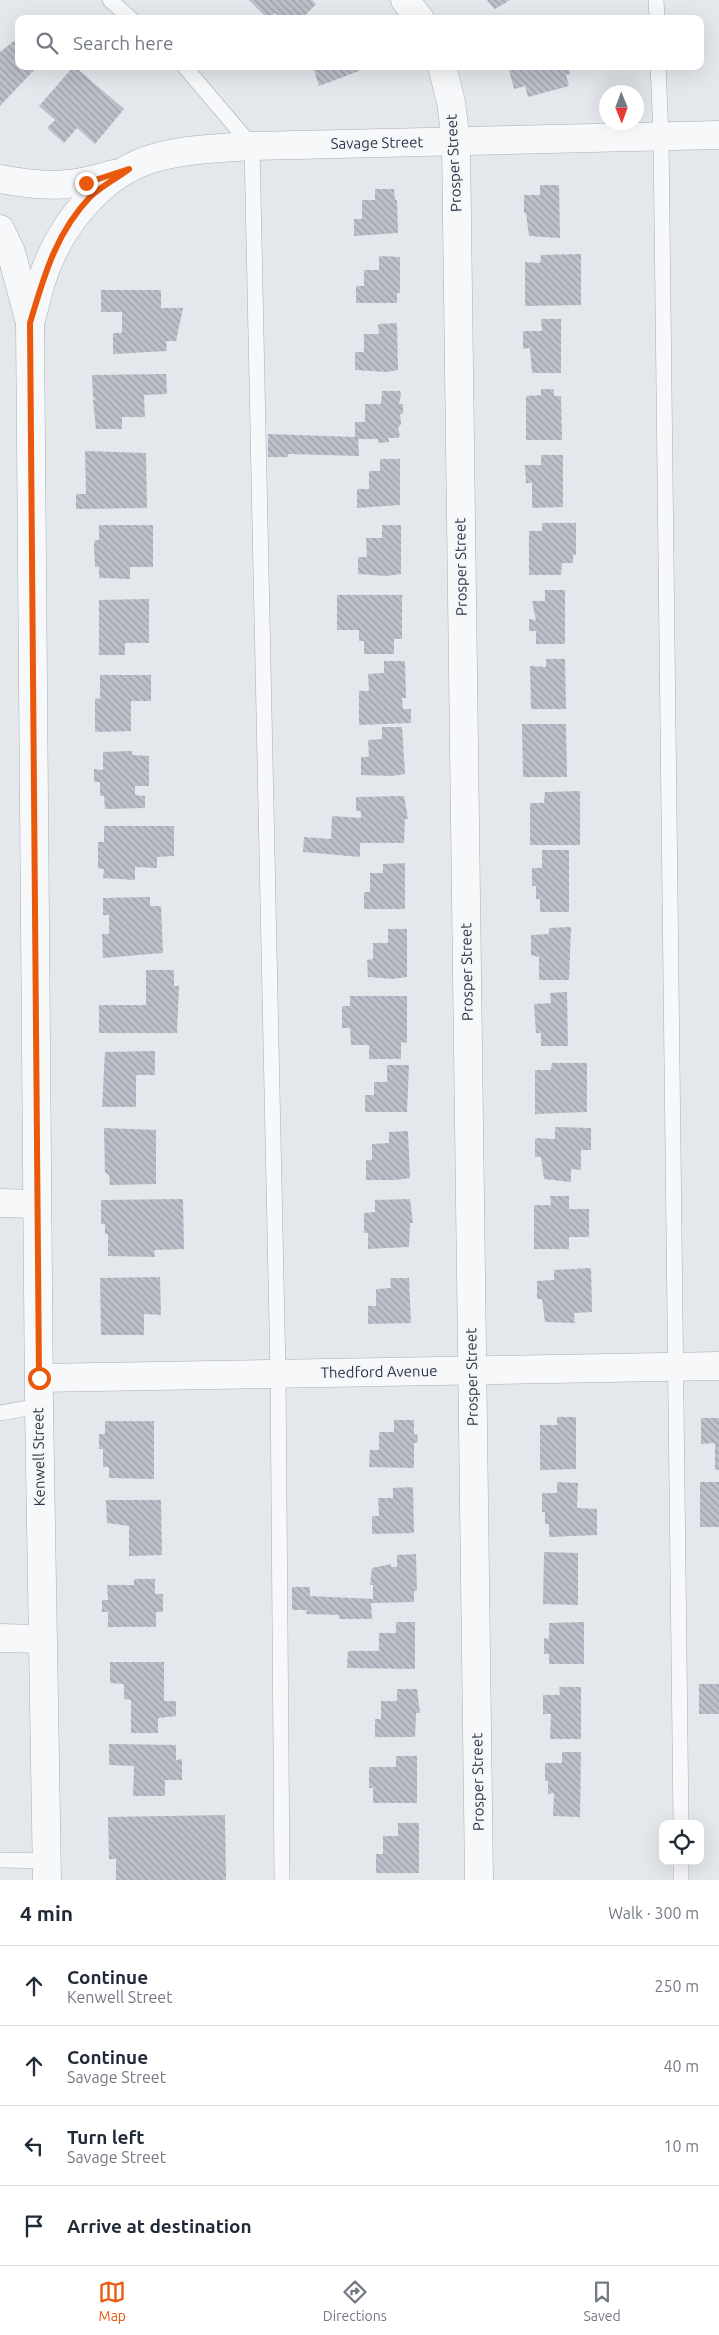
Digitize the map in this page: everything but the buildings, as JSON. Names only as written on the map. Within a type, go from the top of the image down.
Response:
[{"type":"street","points":[[405,0],[417,15]]},
{"type":"street","name":"Prosper Street","points":[[443,70],[451,102],[456,142],[479,1880]]},
{"type":"street","name":"Savage Street","points":[[0,179],[40,186],[86,183],[129,169],[154,158],[203,149],[252,146],[719,135]]},
{"type":"street","name":"Savage Street","points":[[30,323],[48,263],[62,233],[92,196],[129,169]]},
{"type":"street","name":"Kenwell Street","points":[[0,229],[11,252],[30,323],[39,1406],[47,1870]]},
{"type":"street","points":[[0,1203],[37,1204]]},
{"type":"street","name":"Thedford Avenue","points":[[39,1378],[719,1366]]},
{"type":"street","points":[[0,1638],[42,1639]]},
{"type":"lane","points":[[110,0],[127,15]]},
{"type":"lane","points":[[656,0],[657,15]]},
{"type":"lane","points":[[187,70],[252,146],[278,1373],[282,1880]]},
{"type":"lane","points":[[658,70],[661,136],[681,1820]]},
{"type":"lane","points":[[0,1413],[39,1406]]},
{"type":"lane","points":[[0,1860],[47,1870]]},
{"type":"lane","points":[[681,1865],[681,1880]]},
{"type":"route","points":[[39,1378],[30,323],[48,263],[62,233],[92,196],[129,169],[86,183]]}]
